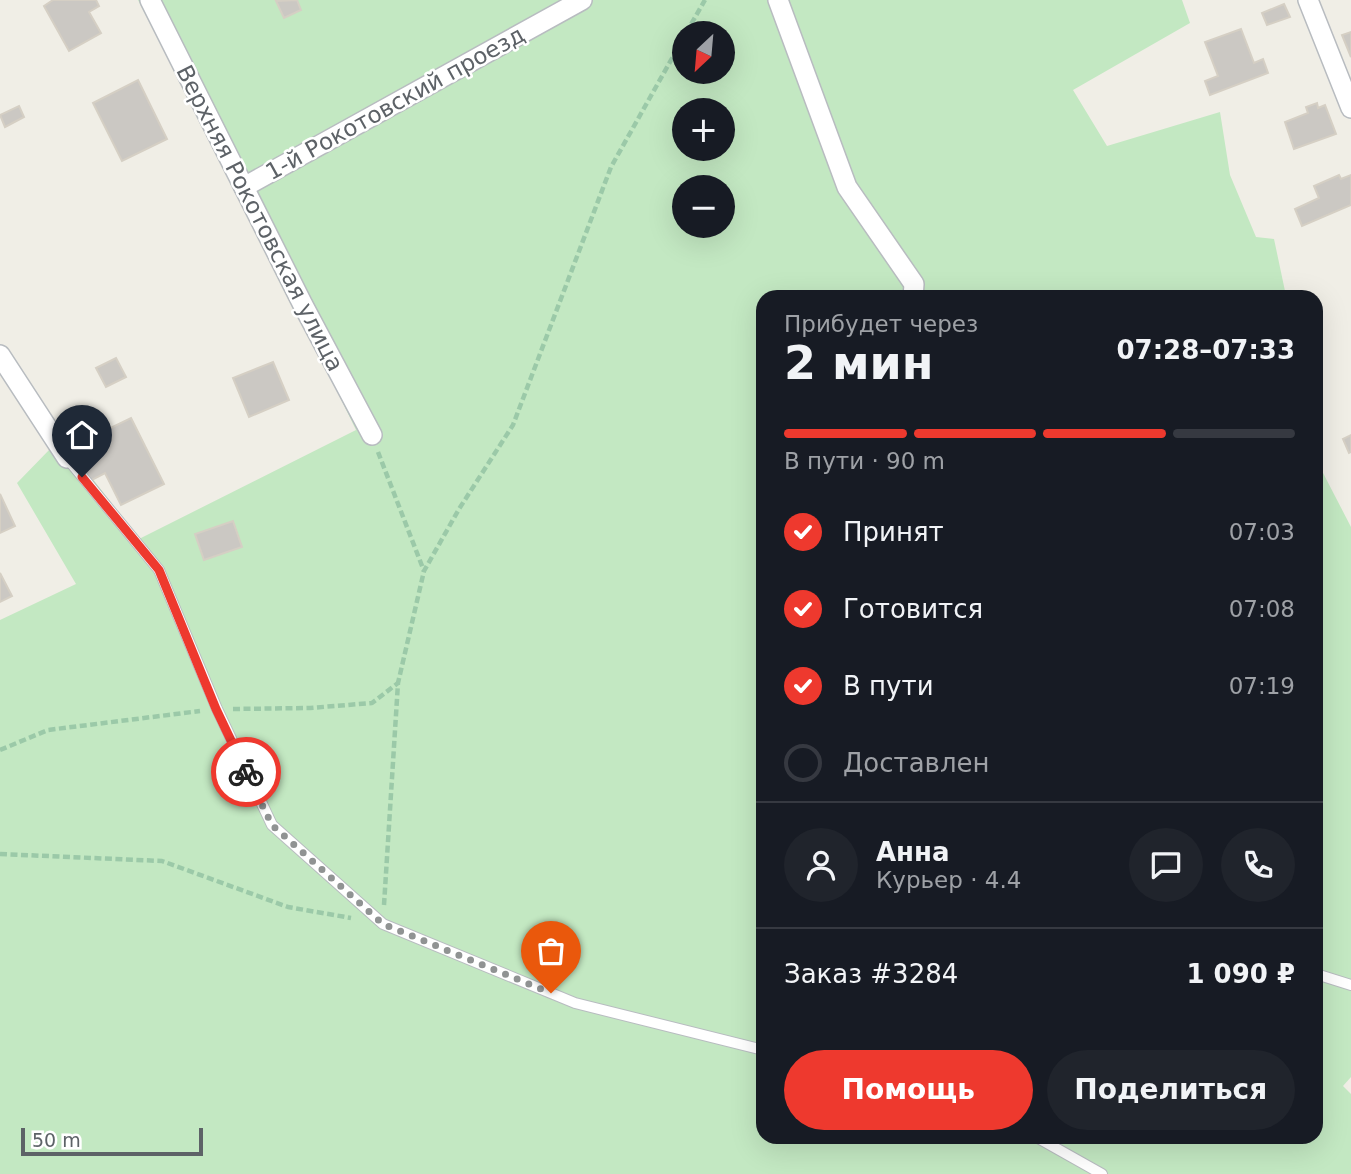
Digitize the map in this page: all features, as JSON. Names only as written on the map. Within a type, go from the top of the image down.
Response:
[{"type":"street","name":"Верхняя Рокотовская улица","points":[[150,0],[303,305],[372,435]]},
{"type":"street","name":"1-й Рокотовский проезд","points":[[244,187],[582,0]]},
{"type":"street","points":[[778,0],[847,187],[914,284],[914,290]]},
{"type":"street","points":[[1308,0],[1351,108]]},
{"type":"street","points":[[0,355],[67,458]]},
{"type":"lane","points":[[67,458],[159,570],[216,709],[272,825],[383,924],[575,1003],[756,1048]]},
{"type":"lane","points":[[1323,976],[1351,985]]},
{"type":"lane","points":[[1049,1144],[1102,1174]]},
{"type":"path","points":[[693,21],[705,0]]},
{"type":"path","points":[[0,853],[162,861],[288,907],[383,924],[398,683],[424,571],[459,509],[513,425],[611,167],[672,58]]},
{"type":"path","points":[[372,435],[424,571]]},
{"type":"green space","points":[[138,0],[1182,0],[1190,23],[1073,90],[1107,146],[1220,112],[1230,175],[1256,237],[1274,239],[1285,290],[756,290],[756,1144],[1323,1144],[1323,473],[1351,527],[1351,1077],[1343,1086],[1351,1094],[1351,1174],[0,1174],[0,620],[76,584],[17,483],[50,449],[69,448],[139,539],[356,430]]},
{"type":"building","points":[[53,0],[96,0],[99,6],[89,12],[101,33],[69,51],[44,6]]},
{"type":"building","points":[[297,0],[301,10],[284,18],[276,1]]},
{"type":"building","points":[[1284,4],[1290,17],[1267,25],[1262,13]]},
{"type":"building","points":[[1241,29],[1254,63],[1263,59],[1268,73],[1210,95],[1205,81],[1218,76],[1205,42]]},
{"type":"building","points":[[1351,32],[1351,57],[1342,35]]},
{"type":"building","points":[[138,80],[167,139],[122,161],[93,103]]},
{"type":"building","points":[[1317,103],[1318,108],[1325,105],[1336,134],[1294,149],[1285,122],[1308,113],[1306,107]]},
{"type":"building","points":[[19,106],[24,117],[5,127],[0,115]]},
{"type":"building","points":[[1339,175],[1341,179],[1351,175],[1351,205],[1302,226],[1295,209],[1319,198],[1314,186]]},
{"type":"building","points":[[116,358],[126,377],[106,387],[96,368]]},
{"type":"building","points":[[273,362],[289,400],[249,417],[233,378]]},
{"type":"building","points":[[131,418],[164,484],[121,505],[105,473],[90,481],[73,446]]},
{"type":"building","points":[[1351,435],[1351,452],[1349,453],[1343,439]]},
{"type":"building","points":[[0,494],[15,526],[0,533]]},
{"type":"building","points":[[233,521],[242,547],[204,560],[195,534]]},
{"type":"building","points":[[0,573],[12,596],[0,602]]},
{"type":"way so far","points":[[246,772],[272,825],[383,924],[551,993]]},
{"type":"route","points":[[82,477],[159,570],[216,709],[246,772]]}]
